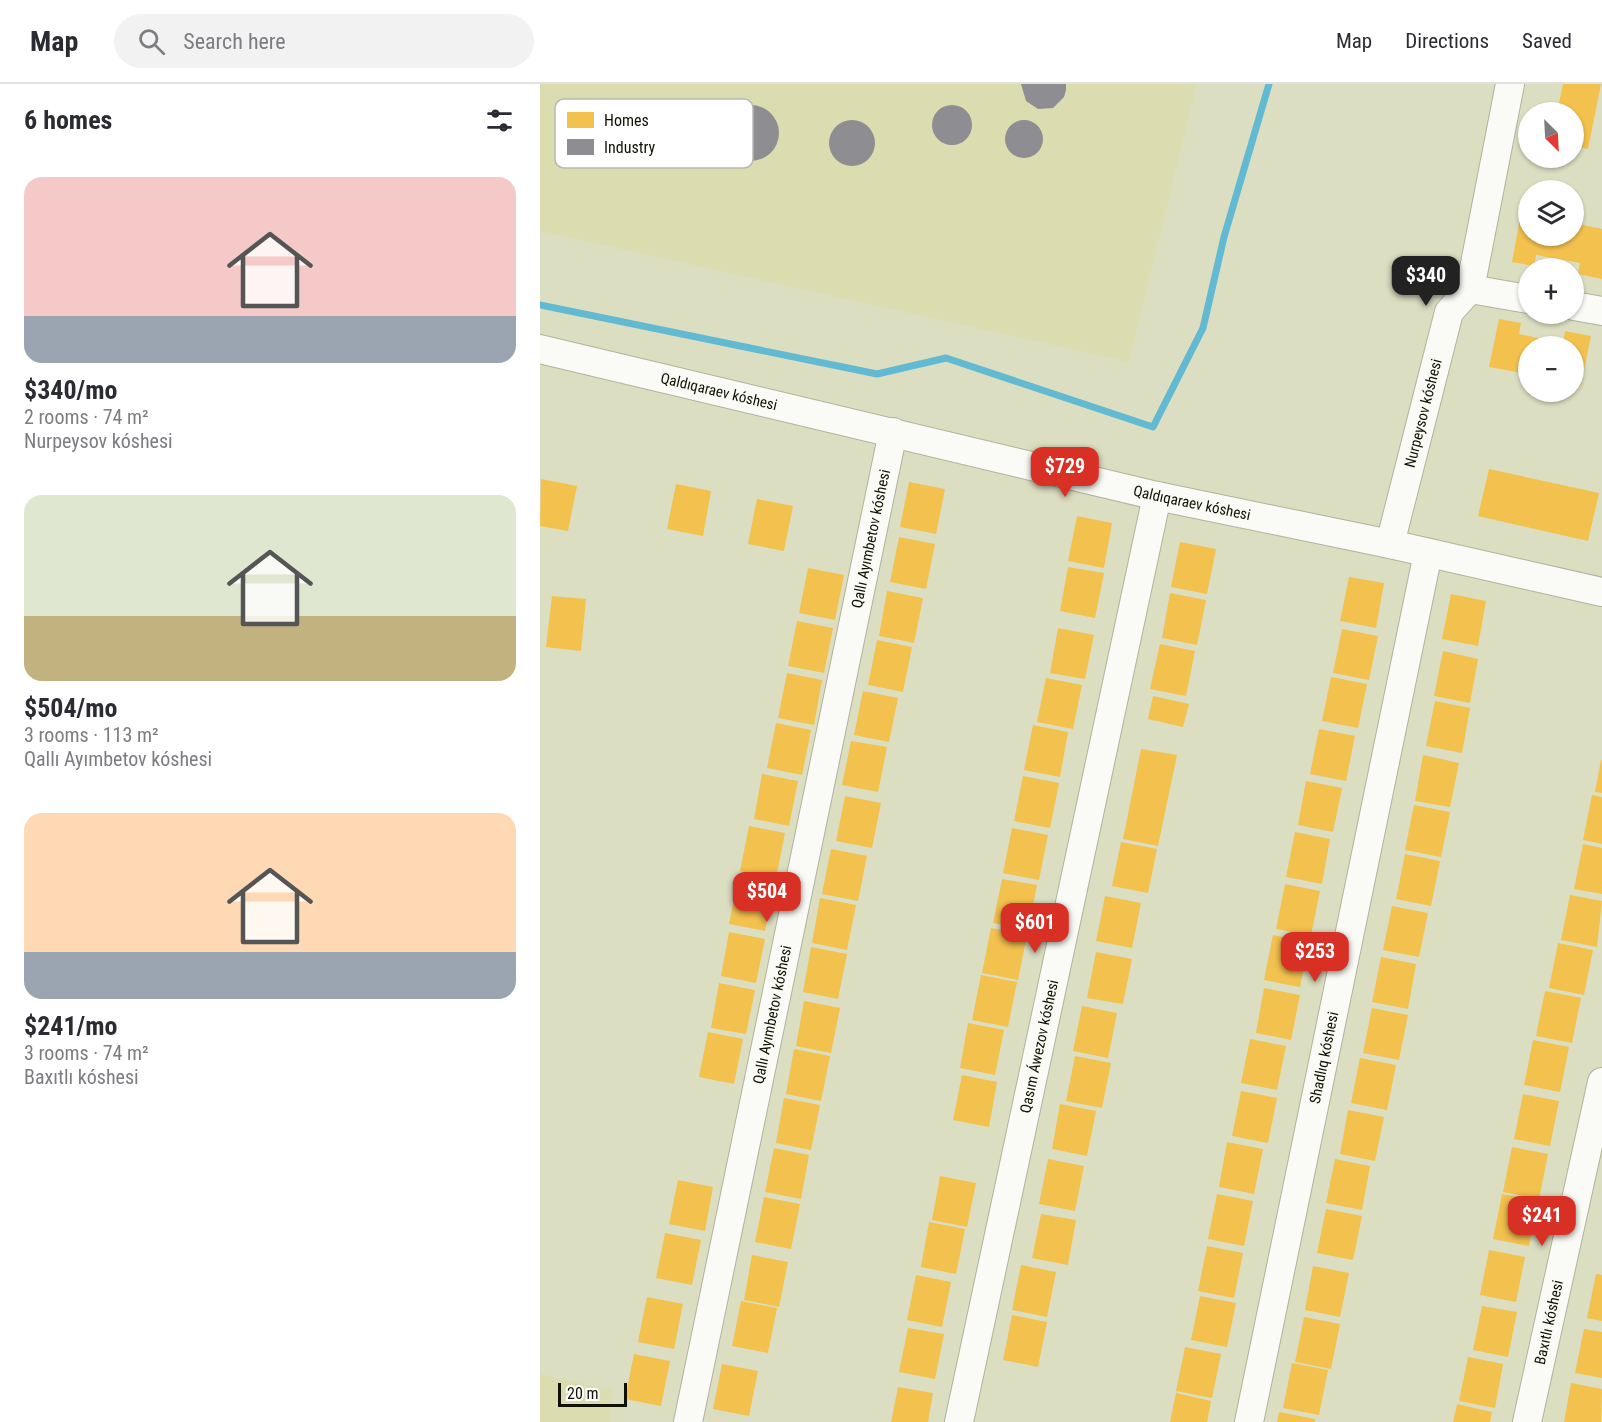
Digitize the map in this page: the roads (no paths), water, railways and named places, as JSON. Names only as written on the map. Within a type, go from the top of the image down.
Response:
[{"type":"street","points":[[1510,84],[1470,289],[1518,297]]},
{"type":"street","name":"Nurpeysov kóshesi","points":[[1390,544],[1449,312],[1470,289]]},
{"type":"street","points":[[1584,308],[1602,311]]},
{"type":"street","name":"Qaldıqaraev kóshesi","points":[[540,350],[1157,496],[1390,544],[1602,592]]},
{"type":"street","name":"Qallı Ayımbetov kóshesi","points":[[688,1422],[893,432]]},
{"type":"street","name":"Qasım Áwezov kóshesi","points":[[959,1422],[1157,496]]},
{"type":"street","name":"Shadlıq kóshesi","points":[[1249,1422],[1428,553]]},
{"type":"street","name":"Baxıtlı kóshesi","points":[[1527,1422],[1602,1082]]},
{"type":"waterway","points":[[540,305],[877,374],[946,358],[1153,427],[1203,328],[1224,237],[1269,84]]}]
